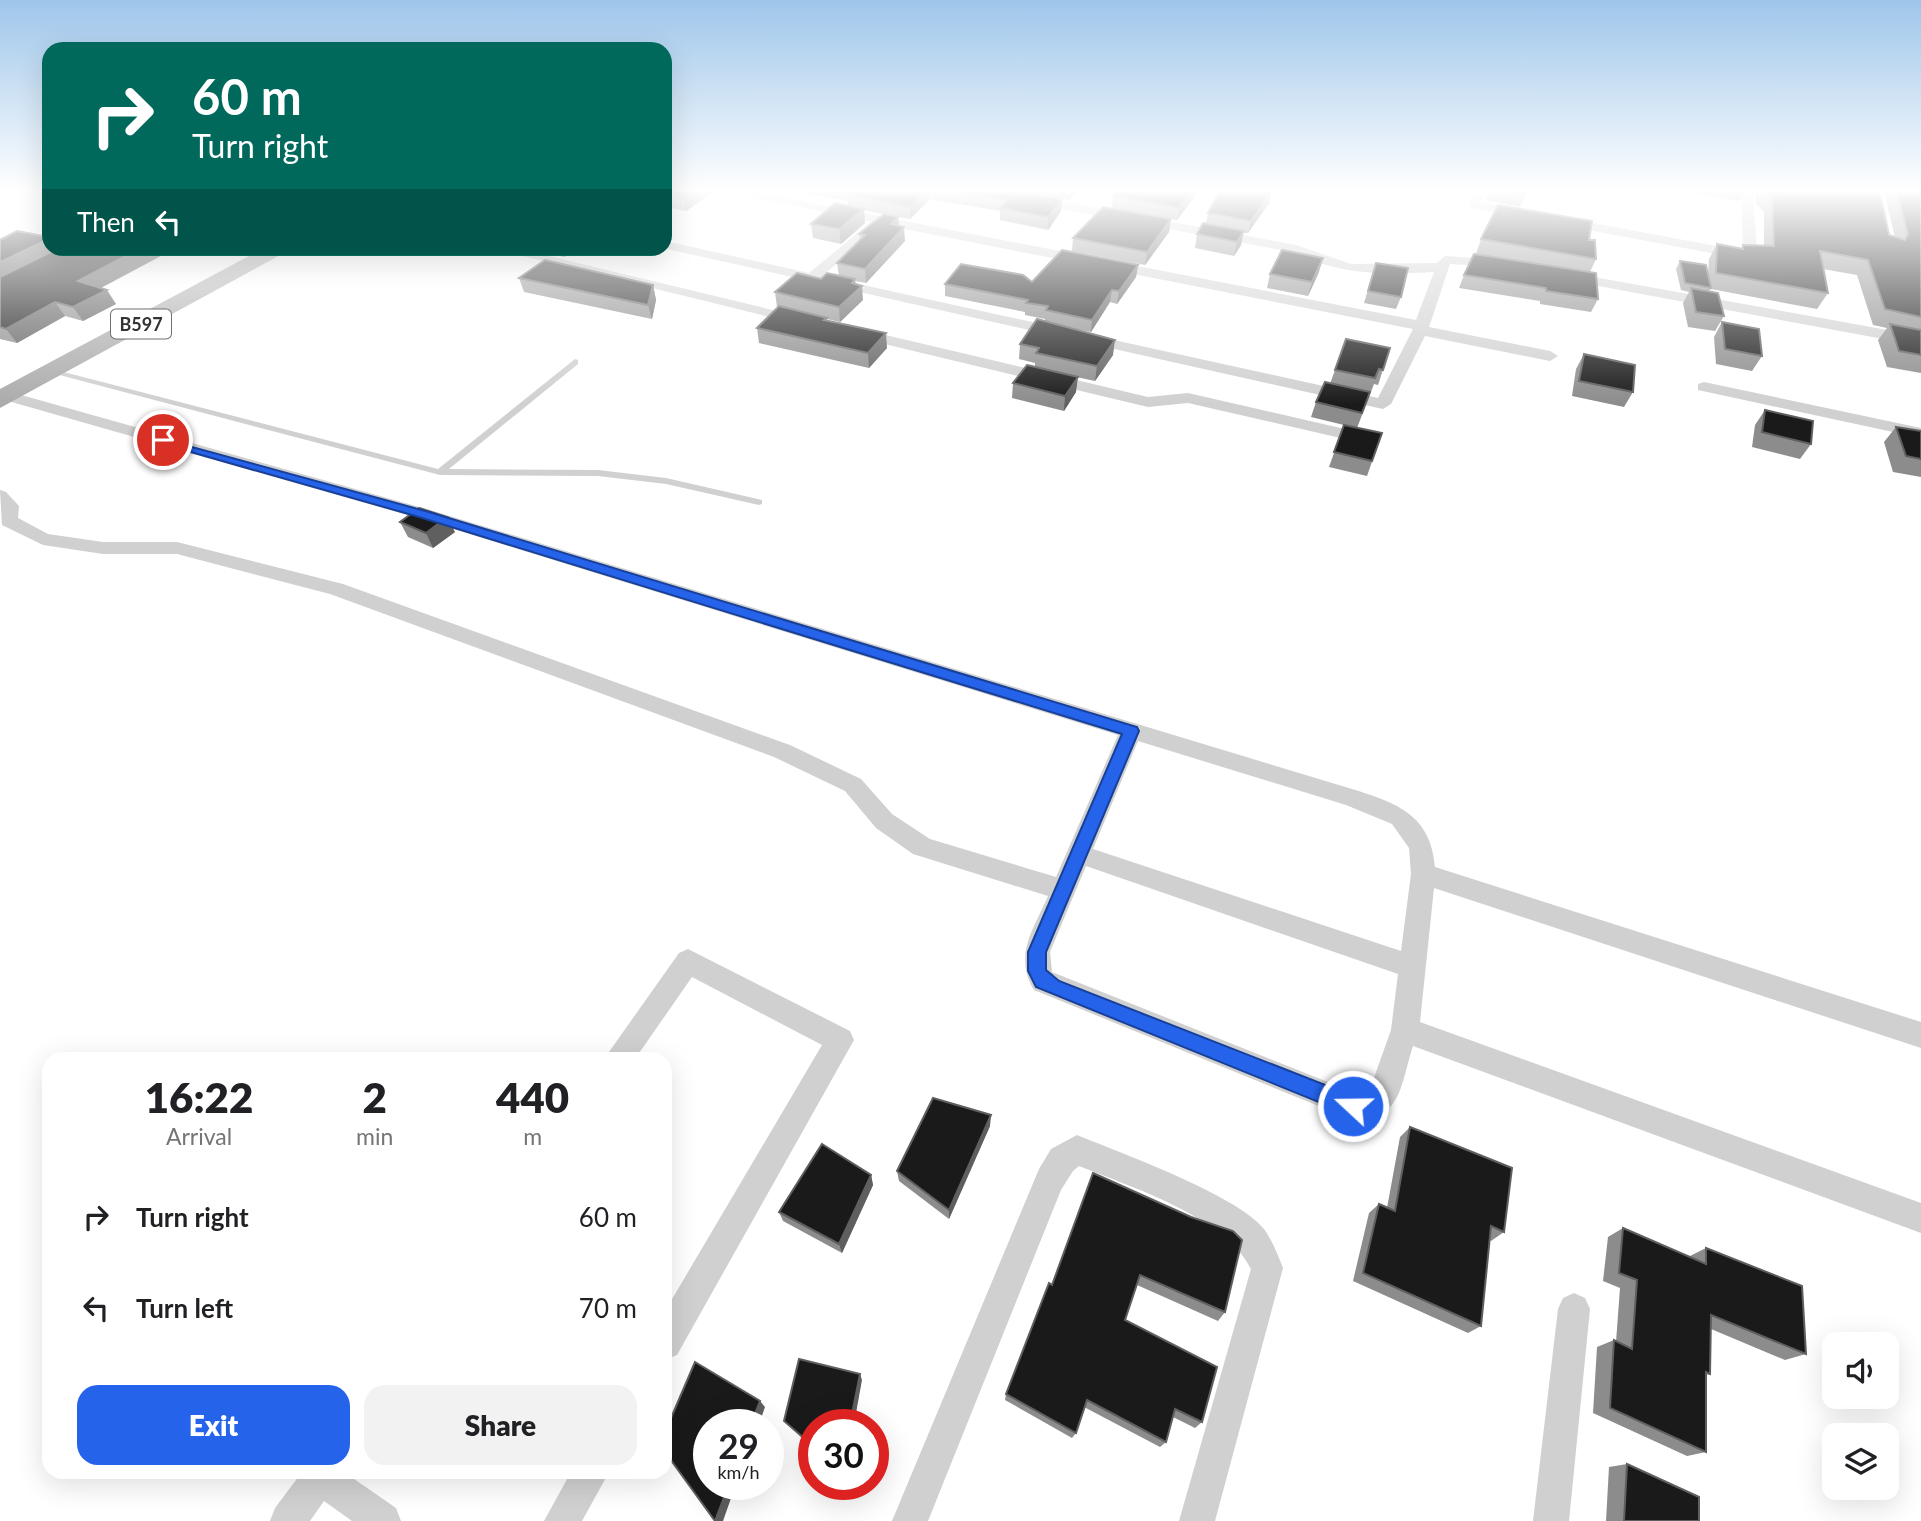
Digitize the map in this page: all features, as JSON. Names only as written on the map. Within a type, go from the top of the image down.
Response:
[{"type":"main road","name":"B597","points":[[4,398],[254,263]]},
{"type":"street","points":[[559,263],[1148,402],[1188,398],[1359,437]]},
{"type":"street","points":[[751,263],[1383,404],[1420,328],[1444,263]]},
{"type":"street","points":[[813,276],[829,263]]},
{"type":"street","points":[[1096,263],[1550,356]]},
{"type":"street","points":[[1322,263],[1347,270],[1384,271],[1442,267]]},
{"type":"street","points":[[1492,263],[1516,267]]},
{"type":"street","points":[[1544,272],[1921,341]]},
{"type":"street","points":[[1704,387],[1921,433]]},
{"type":"street","points":[[4,398],[424,514],[1352,798],[1400,817],[1421,846],[1423,874],[1405,1030],[1381,1098],[1373,1106],[1353,1106],[1052,987],[1043,981],[1037,971],[1037,952],[1131,731]]},
{"type":"street","points":[[0,496],[10,506],[9,521],[43,539],[103,548],[177,548],[336,589],[558,672],[782,751],[853,785],[884,821],[922,847],[1063,890]]},
{"type":"street","points":[[1079,854],[1414,967]]},
{"type":"street","points":[[1423,874],[1921,1035]]},
{"type":"street","points":[[623,1052],[688,961],[840,1040],[672,1331]]},
{"type":"street","points":[[1405,1030],[1921,1217]]},
{"type":"street","points":[[910,1521],[1050,1180],[1062,1160],[1077,1150],[1152,1182],[1222,1218],[1251,1238],[1268,1268],[1197,1521]]},
{"type":"street","points":[[1551,1521],[1574,1309]]},
{"type":"street","points":[[288,1521],[318,1479]]},
{"type":"street","points":[[328,1479],[383,1521]]},
{"type":"street","points":[[562,1521],[587,1479]]},
{"type":"lane","points":[[440,472],[575,362]]},
{"type":"lane","points":[[52,372],[440,472],[598,473],[666,481],[759,502]]},
{"type":"building","points":[[29,263],[112,263],[78,281],[107,290],[73,307],[55,302],[6,329],[0,327],[0,277]]},
{"type":"building","points":[[541,263],[558,263],[653,285],[648,305],[519,278]]},
{"type":"building","points":[[837,263],[871,263],[865,269]]},
{"type":"building","points":[[1050,263],[1138,265],[1119,291],[1112,290],[1092,320],[1046,310],[1048,306],[1026,303],[1028,300],[945,284],[961,264],[1023,275],[1032,282]]},
{"type":"building","points":[[1276,263],[1321,263],[1312,282],[1270,274]]},
{"type":"building","points":[[1376,263],[1408,268],[1401,297],[1368,291]]},
{"type":"building","points":[[1470,263],[1532,263],[1596,273],[1598,299],[1546,291],[1546,288],[1464,275]]},
{"type":"building","points":[[1680,263],[1706,265],[1711,288],[1685,283]]},
{"type":"building","points":[[1716,263],[1822,263],[1828,293],[1716,273]]},
{"type":"building","points":[[1869,263],[1921,263],[1921,317],[1885,309]]},
{"type":"building","points":[[797,273],[821,279],[827,273],[855,279],[852,283],[862,286],[839,307],[775,292]]},
{"type":"building","points":[[1691,288],[1718,293],[1724,316],[1696,312]]},
{"type":"building","points":[[779,306],[827,318],[824,320],[886,333],[868,353],[757,328]]},
{"type":"building","points":[[1037,319],[1115,340],[1097,366],[1036,353],[1039,348],[1020,344]]},
{"type":"building","points":[[1722,322],[1759,329],[1762,356],[1725,349]]},
{"type":"building","points":[[1890,324],[1921,330],[1921,355],[1899,351]]},
{"type":"building","points":[[1346,339],[1390,348],[1383,370],[1379,369],[1375,378],[1335,370]]},
{"type":"building","points":[[1584,354],[1635,365],[1633,392],[1579,381]]},
{"type":"building","points":[[1027,365],[1078,377],[1065,396],[1013,383]]},
{"type":"building","points":[[1325,382],[1370,392],[1362,413],[1316,402]]},
{"type":"building","points":[[1765,410],[1813,421],[1811,444],[1762,432]]},
{"type":"building","points":[[1344,425],[1382,433],[1372,461],[1334,452]]},
{"type":"building","points":[[1896,427],[1921,431],[1921,459],[1906,456]]},
{"type":"building","points":[[419,508],[447,517],[426,533],[400,522]]},
{"type":"building","points":[[933,1098],[991,1115],[949,1210],[897,1171]]},
{"type":"building","points":[[1410,1127],[1512,1168],[1504,1232],[1491,1226],[1481,1326],[1363,1273],[1379,1204],[1395,1211]]},
{"type":"building","points":[[822,1144],[871,1175],[839,1244],[779,1212]]},
{"type":"building","points":[[1093,1173],[1191,1217],[1233,1231],[1242,1240],[1225,1312],[1140,1275],[1125,1320],[1217,1367],[1202,1422],[1175,1409],[1166,1442],[1087,1400],[1076,1433],[1006,1394],[1049,1283],[1052,1285]]},
{"type":"building","points":[[1623,1228],[1706,1264],[1706,1248],[1802,1286],[1806,1354],[1711,1315],[1710,1374],[1706,1372],[1706,1452],[1610,1408],[1614,1340],[1632,1349],[1637,1280],[1619,1273]]},
{"type":"building","points":[[799,1359],[860,1374],[853,1409],[798,1409],[798,1433],[784,1421]]},
{"type":"building","points":[[695,1362],[760,1401],[757,1409],[693,1409],[693,1491],[672,1462],[672,1416]]},
{"type":"building","points":[[1627,1464],[1699,1497],[1699,1521],[1624,1521]]},
{"type":"building","points":[[700,1500],[723,1500],[715,1521]]},
{"type":"route","points":[[163,440],[424,514],[722,608],[1131,731],[1037,952],[1037,971],[1043,981],[1052,987],[1353,1106]]}]
